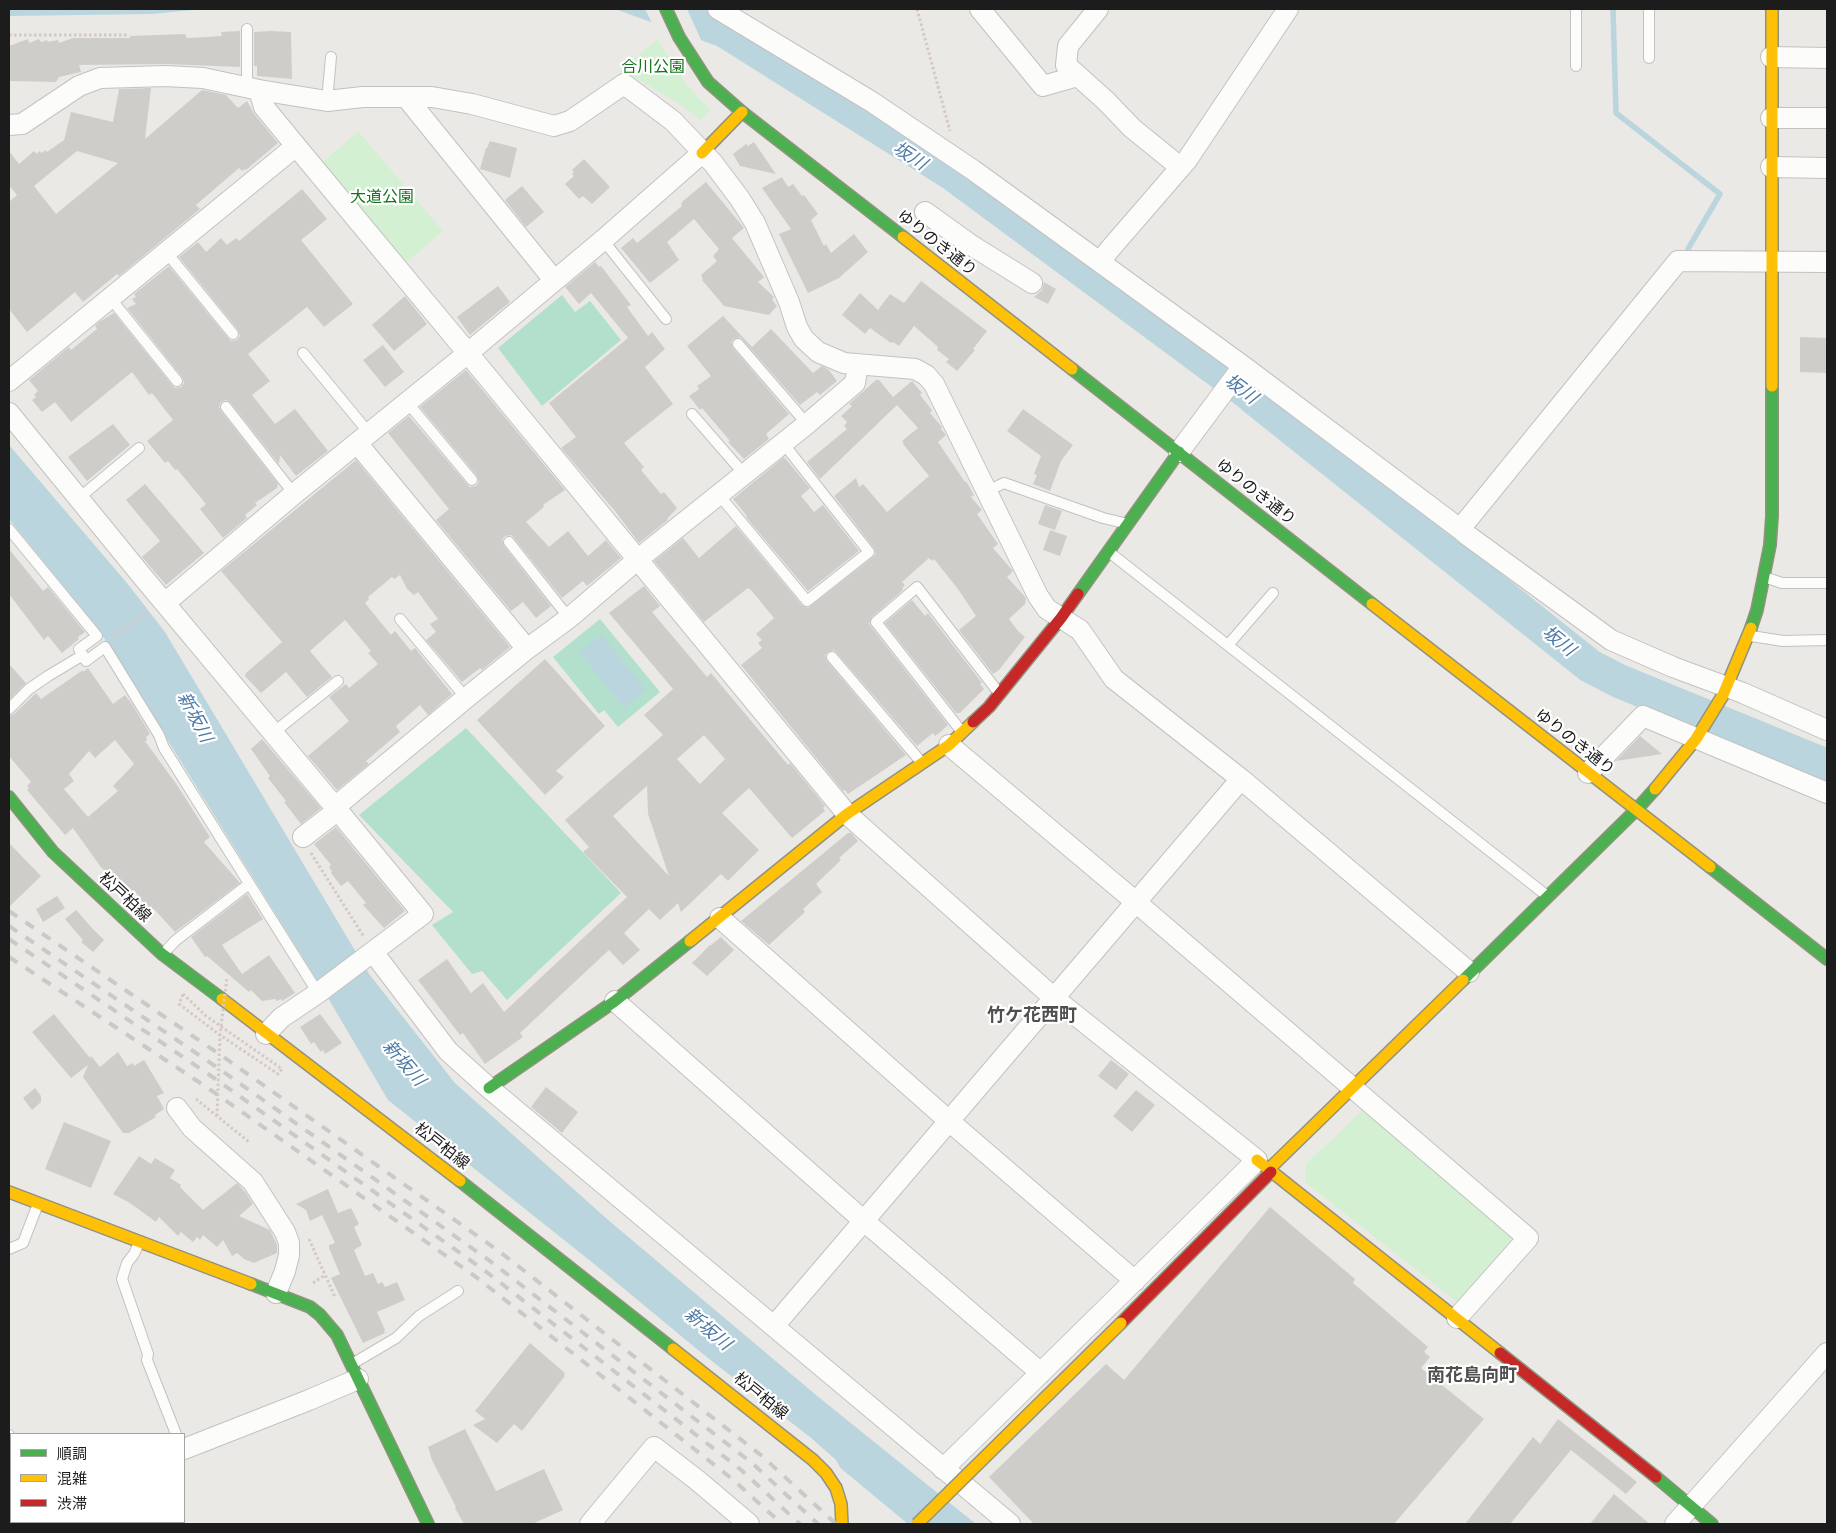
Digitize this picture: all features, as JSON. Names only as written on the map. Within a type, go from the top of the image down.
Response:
[{"type":"street","name":"ゆりのき通り","points":[[666,9],[679,37],[708,82],[742,112],[1827,959]]},
{"type":"street","points":[[718,9],[872,102],[950,154],[1100,262],[1611,640],[1725,691],[1827,730]]},
{"type":"street","points":[[980,9],[1043,86],[1078,76]]},
{"type":"street","points":[[1098,9],[1068,46],[1066,64],[1132,128],[1180,168]]},
{"type":"street","points":[[1100,262],[1180,168],[1288,9]]},
{"type":"street","points":[[943,1469],[1135,1281],[1266,1167],[1352,1088],[1637,809],[1698,737],[1725,691],[1757,610],[1770,545],[1772,516],[1772,9]]},
{"type":"street","points":[[1771,57],[1827,58]]},
{"type":"street","points":[[9,125],[22,124],[79,86],[100,78],[165,76],[203,78],[327,101],[363,97],[432,97],[472,104],[554,126],[570,121],[624,84],[673,121],[713,163],[740,199],[755,223],[789,302],[797,327],[804,339],[818,352],[844,363],[915,369],[926,375],[934,384],[985,492],[1038,596],[1047,609],[1080,630],[1114,678],[1241,779],[1470,972]]},
{"type":"street","points":[[253,88],[264,107],[847,814],[1054,998],[1457,1318],[1712,1524]]},
{"type":"street","points":[[406,96],[554,280]]},
{"type":"street","points":[[160,605],[603,240],[702,153],[742,112]]},
{"type":"street","points":[[1771,118],[1827,118]]},
{"type":"street","points":[[9,381],[296,146]]},
{"type":"street","points":[[1771,167],[1827,168]]},
{"type":"street","points":[[925,212],[971,245],[1032,283]]},
{"type":"street","points":[[1460,529],[1678,261],[1827,262]]},
{"type":"street","points":[[303,837],[466,698],[569,618],[637,560],[807,424],[855,383],[858,364]]},
{"type":"street","points":[[489,1088],[616,1002],[847,814],[956,739],[1000,694],[1061,618],[1168,464],[1242,368]]},
{"type":"street","points":[[9,413],[79,498],[160,605],[337,808],[423,914],[371,954],[281,1018],[266,1034]]},
{"type":"street","points":[[363,438],[527,649]]},
{"type":"street","points":[[1588,773],[1644,716],[1698,737],[1827,793]]},
{"type":"street","points":[[956,739],[1136,902],[1528,1238],[1457,1318]]},
{"type":"street","points":[[774,1326],[1241,779]]},
{"type":"street","name":"松戸柏線","points":[[9,797],[53,852],[162,954],[353,1098],[727,1390],[813,1460],[826,1473],[836,1488],[841,1504],[842,1524]]},
{"type":"street","points":[[720,918],[949,1121],[1135,1281]]},
{"type":"street","points":[[371,954],[448,1051],[489,1088],[1010,1524]]},
{"type":"street","points":[[616,1002],[1041,1374]]},
{"type":"street","points":[[177,1108],[192,1128],[252,1182],[279,1222],[289,1243],[289,1255],[276,1293]]},
{"type":"street","points":[[916,1524],[1121,1323],[1266,1167]]},
{"type":"street","points":[[9,1192],[310,1307],[328,1323],[337,1335],[428,1524]]},
{"type":"street","points":[[1674,1524],[1827,1353]]},
{"type":"street","points":[[185,1449],[309,1400],[354,1372]]},
{"type":"street","points":[[590,1524],[654,1448],[697,1480],[750,1524]]},
{"type":"lane","points":[[1576,9],[1576,66]]},
{"type":"lane","points":[[1648,58],[1649,9]]},
{"type":"lane","points":[[247,30],[253,88]]},
{"type":"lane","points":[[327,101],[331,57]]},
{"type":"lane","points":[[603,240],[666,319]]},
{"type":"lane","points":[[167,253],[233,334]]},
{"type":"lane","points":[[111,299],[177,381]]},
{"type":"lane","points":[[738,344],[807,424]]},
{"type":"lane","points":[[303,353],[363,438]]},
{"type":"lane","points":[[407,402],[472,480]]},
{"type":"lane","points":[[226,407],[294,494]]},
{"type":"lane","points":[[692,414],[744,474]]},
{"type":"lane","points":[[719,495],[808,601],[869,552],[783,443]]},
{"type":"lane","points":[[79,498],[139,448]]},
{"type":"lane","points":[[985,492],[1004,483],[1103,518],[1127,524]]},
{"type":"lane","points":[[9,529],[97,636],[79,649],[86,661],[105,647],[159,734],[164,748],[319,992]]},
{"type":"lane","points":[[509,542],[569,618]]},
{"type":"lane","points":[[1108,551],[1547,896]]},
{"type":"lane","points":[[1764,577],[1782,582],[1827,583]]},
{"type":"lane","points":[[956,739],[876,622],[917,587],[1000,694]]},
{"type":"lane","points":[[1228,645],[1273,593]]},
{"type":"lane","points":[[400,619],[466,698]]},
{"type":"lane","points":[[1748,636],[1783,641],[1827,640]]},
{"type":"lane","points":[[9,709],[29,689],[83,655]]},
{"type":"lane","points":[[832,657],[922,763]]},
{"type":"lane","points":[[273,733],[338,681]]},
{"type":"lane","points":[[162,954],[249,884]]},
{"type":"lane","points":[[9,1250],[23,1242],[38,1203]]},
{"type":"lane","points":[[139,1242],[134,1254],[127,1263],[122,1280],[148,1354],[146,1360],[176,1433]]},
{"type":"lane","points":[[354,1372],[396,1338],[419,1316],[458,1291]]},
{"type":"path","points":[[917,9],[950,130],[950,154]]},
{"type":"path","points":[[9,36],[127,35]]},
{"type":"path","points":[[177,381],[233,334]]},
{"type":"path","points":[[108,640],[160,605]]},
{"type":"path","points":[[303,837],[305,845],[371,954]]},
{"type":"path","points":[[227,977],[220,1036],[217,1116],[249,1142]]},
{"type":"path","points":[[179,1004],[220,1036]]},
{"type":"path","points":[[306,1232],[337,1300]]},
{"type":"green space","name":"合川公園","points":[[657,39],[686,84],[710,110],[701,121],[681,105],[622,70]]},
{"type":"green space","name":"大道公園","points":[[358,131],[443,231],[406,263],[322,163]]},
{"type":"green space","points":[[562,295],[575,312],[590,301],[621,340],[542,406],[498,348]]},
{"type":"green space","points":[[600,619],[660,692],[618,727],[604,710],[599,714],[553,657]]},
{"type":"green space","points":[[466,728],[621,893],[507,1000],[482,971],[472,974],[432,925],[453,912],[359,815]]},
{"type":"green space","points":[[1364,1109],[1515,1233],[1513,1245],[1466,1298],[1457,1302],[1305,1182],[1306,1164]]},
{"type":"water","points":[[9,9],[203,9],[152,14],[9,16]]},
{"type":"water","points":[[615,9],[707,9],[814,74],[1039,225],[1301,415],[1282,439],[943,188],[717,46]]},
{"type":"water","name":"新坂川","points":[[9,445],[127,583],[165,632],[369,974],[455,1083],[607,1219],[816,1395],[976,1524],[908,1524],[593,1263],[388,1100],[328,998],[99,630],[9,519]]},
{"type":"water","points":[[602,635],[646,690],[624,708],[579,652]]},
{"type":"pier","points":[[645,9],[687,9],[703,44],[653,25]]},
{"type":"pier","points":[[638,1304],[810,1437],[836,1460],[844,1475]]},
{"type":"building","points":[[240,31],[240,67],[165,64],[79,65],[81,72],[59,77],[56,82],[9,81],[9,46],[28,39],[29,43],[39,39],[41,42],[58,40],[59,43],[73,38],[130,38],[130,36],[185,34],[187,38],[222,36],[221,32]]},
{"type":"building","points":[[254,32],[291,32],[292,79],[257,76],[257,66],[254,66]]},
{"type":"building","points":[[151,88],[145,139],[202,90],[226,95],[238,108],[247,101],[255,115],[278,143],[246,170],[242,171],[239,168],[196,205],[200,209],[119,276],[117,274],[83,302],[75,292],[27,332],[9,309],[9,202],[17,195],[9,185],[9,151],[19,164],[34,151],[37,154],[39,151],[42,153],[45,150],[47,152],[64,140],[71,112],[113,122],[119,89]],"holes":[[[77,151],[118,163],[56,214],[34,186]]]},
{"type":"building","points":[[490,141],[517,148],[510,178],[480,169]]},
{"type":"building","points":[[754,142],[776,174],[740,166],[733,154],[746,144],[748,146]]},
{"type":"building","points":[[584,159],[610,187],[592,204],[583,196],[579,199],[565,184],[574,176],[572,170]]},
{"type":"building","points":[[782,177],[788,187],[793,184],[802,196],[804,195],[818,214],[811,220],[824,246],[826,244],[831,253],[854,234],[868,252],[839,278],[808,293],[779,234],[791,229],[762,188]]},
{"type":"building","points":[[706,182],[744,228],[732,238],[764,277],[758,282],[774,297],[772,300],[777,306],[769,315],[724,306],[702,280],[701,275],[717,261],[713,256],[719,249],[694,219],[667,242],[679,260],[650,283],[621,248],[633,238],[637,243],[682,206],[683,201]]},
{"type":"building","points":[[522,186],[544,212],[526,227],[505,200]]},
{"type":"building","points":[[302,189],[327,219],[301,240],[353,304],[324,327],[307,307],[248,354],[270,381],[252,395],[275,424],[295,409],[328,451],[296,476],[280,455],[279,464],[231,403],[226,400],[221,402],[219,407],[221,411],[278,484],[277,488],[255,503],[257,505],[245,515],[247,518],[223,538],[200,509],[206,504],[177,469],[175,470],[168,461],[165,463],[147,441],[173,420],[152,393],[149,395],[132,372],[71,422],[55,402],[42,412],[32,400],[36,397],[34,395],[38,391],[29,380],[69,347],[71,350],[97,329],[95,326],[99,322],[114,313],[172,385],[175,388],[181,387],[184,383],[182,377],[127,308],[136,304],[132,299],[136,297],[134,294],[169,266],[228,338],[231,341],[237,340],[240,336],[238,330],[179,257],[198,242],[206,252],[221,238],[227,245],[236,238],[239,241]]},
{"type":"building","points":[[595,262],[599,267],[601,266],[631,305],[627,307],[648,336],[652,332],[665,349],[645,367],[673,404],[624,443],[644,467],[641,470],[661,494],[664,492],[677,508],[668,520],[639,543],[615,511],[561,448],[576,437],[549,403],[628,338],[591,293],[579,304],[565,287]]},
{"type":"building","points":[[921,281],[987,331],[973,349],[975,350],[957,371],[946,362],[949,359],[937,350],[938,347],[914,326],[899,346],[893,342],[891,343],[870,328],[865,334],[842,315],[860,293],[878,310],[890,294],[904,303]]},
{"type":"building","points":[[1044,282],[1056,289],[1048,304],[1034,297],[1042,290]]},
{"type":"building","points":[[498,286],[510,302],[470,335],[457,317]]},
{"type":"building","points":[[405,296],[427,324],[394,351],[372,325]]},
{"type":"building","points":[[723,316],[752,347],[771,329],[813,373],[822,366],[829,370],[837,381],[820,395],[817,392],[800,405],[740,337],[734,339],[731,342],[733,348],[789,414],[766,434],[769,439],[744,459],[728,442],[730,441],[702,408],[700,410],[689,396],[699,389],[697,386],[711,376],[687,346]]},
{"type":"building","points":[[1800,337],[1827,338],[1827,373],[1800,372]]},
{"type":"building","points":[[383,345],[404,372],[385,387],[363,360]]},
{"type":"building","points":[[466,370],[565,490],[543,505],[544,507],[526,522],[549,547],[568,531],[588,556],[606,540],[621,558],[587,586],[583,581],[562,598],[514,538],[511,535],[505,536],[502,540],[504,546],[551,606],[536,618],[523,602],[511,611],[436,520],[449,509],[388,433],[409,416],[467,484],[470,487],[476,486],[479,482],[477,476],[420,407]]},
{"type":"building","points":[[876,380],[879,380],[893,397],[912,381],[932,410],[930,413],[942,427],[941,429],[946,435],[938,442],[966,481],[974,495],[971,497],[982,510],[977,514],[998,544],[993,548],[1013,571],[1007,577],[1026,598],[1025,604],[1009,619],[1025,637],[999,670],[993,674],[959,630],[976,616],[958,589],[934,559],[932,561],[929,558],[902,582],[905,585],[902,588],[903,590],[872,617],[869,624],[948,725],[935,736],[933,733],[917,746],[837,653],[834,650],[828,652],[825,655],[827,661],[906,755],[848,794],[845,790],[843,791],[741,665],[762,648],[758,643],[762,640],[756,634],[774,618],[751,590],[748,588],[704,622],[654,561],[683,538],[699,558],[736,526],[802,605],[808,608],[873,557],[876,554],[874,548],[834,496],[856,478],[859,487],[863,484],[887,512],[929,476],[902,441],[918,428],[897,405],[820,479],[807,462],[847,429],[844,426],[847,422],[841,416],[852,406],[849,404]]},
{"type":"building","points":[[1023,409],[1073,445],[1061,461],[1050,491],[1033,484],[1037,475],[1034,474],[1041,456],[1007,431]]},
{"type":"building","points":[[113,424],[130,445],[87,481],[68,457]]},
{"type":"building","points":[[784,457],[810,488],[801,496],[814,512],[823,505],[859,551],[808,591],[733,499]]},
{"type":"building","points":[[356,460],[510,647],[482,670],[480,668],[462,682],[426,640],[436,632],[430,624],[438,619],[418,592],[414,595],[407,589],[400,575],[394,579],[392,577],[368,597],[369,599],[365,603],[391,635],[395,631],[411,651],[415,648],[452,694],[428,715],[420,705],[396,726],[400,732],[366,761],[369,764],[337,790],[308,756],[349,721],[329,697],[346,684],[349,688],[378,664],[368,653],[371,651],[345,620],[310,651],[332,677],[307,697],[286,672],[261,693],[245,676],[246,673],[282,642],[221,571]]},
{"type":"building","points":[[145,484],[204,553],[166,585],[142,557],[160,541],[126,500]]},
{"type":"building","points":[[1045,505],[1062,511],[1055,530],[1038,524]]},
{"type":"building","points":[[1050,530],[1067,536],[1060,556],[1043,550]]},
{"type":"building","points":[[9,549],[43,591],[48,587],[85,632],[62,653],[48,636],[44,640],[9,594]]},
{"type":"building","points":[[644,586],[660,606],[652,612],[707,677],[711,673],[788,765],[790,763],[825,806],[823,808],[825,811],[792,838],[749,788],[722,813],[759,850],[728,881],[721,874],[681,912],[678,903],[660,920],[649,909],[624,933],[640,950],[623,965],[609,950],[520,1033],[523,1037],[485,1064],[463,1033],[460,1035],[418,980],[447,959],[471,993],[483,983],[504,1012],[627,897],[583,852],[589,847],[565,820],[663,735],[644,715],[673,689],[609,613]],"holes":[[[704,735],[725,759],[700,784],[677,759]],[[647,786],[648,814],[669,876],[613,816]]]},
{"type":"building","points":[[912,600],[925,616],[928,613],[982,683],[980,684],[984,689],[960,713],[956,713],[885,623]]},
{"type":"building","points":[[545,659],[605,726],[556,771],[564,777],[545,795],[477,720]]},
{"type":"building","points":[[9,664],[26,683],[9,700]]},
{"type":"building","points":[[88,668],[113,704],[125,695],[132,704],[150,734],[146,737],[147,740],[145,741],[177,785],[210,837],[204,842],[240,883],[175,932],[154,909],[149,910],[134,890],[130,894],[113,880],[100,866],[73,828],[65,835],[27,790],[29,788],[27,786],[31,782],[9,756],[9,716],[14,714],[36,693],[41,699],[83,670],[83,672]],"holes":[[[115,740],[134,764],[113,786],[118,791],[88,817],[64,789],[74,781],[69,774],[89,751],[95,758]]]},
{"type":"building","points":[[1640,736],[1662,754],[1616,761]]},
{"type":"building","points":[[262,739],[321,808],[301,824],[268,778],[270,776],[251,749]]},
{"type":"building","points":[[336,827],[405,911],[384,928],[363,905],[366,903],[348,881],[341,886],[331,873],[329,867],[331,865],[314,844]]},
{"type":"building","points":[[848,833],[851,833],[858,841],[839,858],[841,860],[816,884],[822,892],[803,909],[805,912],[769,945],[741,921]]},
{"type":"building","points":[[9,843],[41,876],[9,907]]},
{"type":"building","points":[[247,894],[263,919],[222,945],[242,974],[269,955],[295,993],[282,1001],[281,999],[277,1001],[275,999],[262,1001],[251,990],[249,992],[207,956],[205,957],[191,937]]},
{"type":"building","points":[[57,896],[65,908],[43,922],[36,909]]},
{"type":"building","points":[[76,910],[104,940],[93,952],[81,942],[83,940],[65,919]]},
{"type":"building","points":[[721,937],[734,950],[707,976],[692,963]]},
{"type":"building","points":[[54,1014],[90,1058],[91,1056],[100,1067],[118,1052],[127,1066],[133,1063],[134,1066],[144,1060],[164,1093],[157,1096],[164,1109],[155,1115],[156,1117],[129,1133],[123,1133],[83,1077],[88,1065],[71,1078],[32,1032]]},
{"type":"building","points":[[320,1014],[342,1043],[325,1054],[323,1050],[321,1052],[314,1042],[311,1044],[300,1027]]},
{"type":"building","points":[[1111,1060],[1129,1074],[1116,1090],[1098,1076]]},
{"type":"building","points":[[546,1087],[578,1112],[562,1133],[531,1107]]},
{"type":"building","points":[[35,1088],[41,1096],[41,1102],[32,1110],[23,1098]]},
{"type":"building","points":[[1136,1090],[1155,1105],[1132,1132],[1113,1116]]},
{"type":"building","points":[[64,1122],[111,1141],[91,1188],[45,1169]]},
{"type":"building","points":[[139,1156],[151,1164],[155,1158],[175,1170],[170,1178],[181,1185],[180,1187],[203,1210],[237,1183],[253,1204],[239,1216],[270,1230],[277,1245],[277,1253],[254,1263],[244,1259],[237,1253],[232,1256],[223,1240],[217,1247],[203,1235],[200,1240],[197,1237],[193,1242],[181,1232],[178,1236],[159,1217],[156,1222],[130,1203],[113,1194]]},
{"type":"building","points":[[328,1189],[338,1213],[351,1208],[359,1224],[354,1227],[362,1245],[354,1250],[365,1276],[373,1273],[378,1284],[382,1282],[385,1287],[397,1282],[405,1300],[377,1312],[385,1333],[363,1343],[331,1278],[340,1274],[329,1248],[329,1245],[335,1243],[322,1215],[310,1221],[306,1210],[296,1204]]},
{"type":"building","points":[[1270,1207],[1355,1279],[1353,1283],[1428,1347],[1424,1352],[1430,1357],[1421,1368],[1484,1419],[1394,1524],[1034,1524],[989,1477],[1106,1364],[1124,1380]]},
{"type":"building","points":[[530,1343],[565,1373],[565,1376],[522,1431],[514,1424],[497,1443],[473,1425],[485,1419],[475,1411]]},
{"type":"building","points":[[1558,1419],[1637,1482],[1626,1494],[1571,1450],[1510,1524],[1465,1524],[1533,1437],[1540,1444]]},
{"type":"building","points":[[465,1429],[496,1491],[544,1469],[563,1510],[532,1524],[464,1524],[432,1460],[428,1447]]},
{"type":"building","points":[[1614,1494],[1650,1524],[1590,1524]]},
{"type":"waterway","points":[[1613,9],[1616,113],[1720,194],[1688,249]]},
{"type":"waterway","name":"坂川","points":[[1254,398],[1590,666],[1619,681],[1827,766]]},
{"type":"railway","points":[[9,911],[225,1058],[500,1252],[762,1456],[836,1524]]},
{"type":"railway","points":[[9,926],[218,1068],[490,1261],[752,1463],[818,1524]]},
{"type":"railway","points":[[9,939],[214,1078],[484,1270],[740,1469],[800,1524]]},
{"type":"railway","points":[[9,957],[208,1088],[476,1277],[731,1478],[782,1524]]},
{"type":"traffic: fast","points":[[666,9],[679,37],[708,82],[742,112],[903,237]]},
{"type":"traffic: fast","points":[[1072,369],[1372,604]]},
{"type":"traffic: fast","points":[[1751,628],[1757,610],[1770,545],[1772,516],[1772,386]]},
{"type":"traffic: fast","points":[[1078,594],[1179,452]]},
{"type":"traffic: fast","points":[[1463,980],[1655,789]]},
{"type":"traffic: fast","points":[[9,797],[53,852],[162,954],[222,999]]},
{"type":"traffic: fast","points":[[1710,867],[1827,959]]},
{"type":"traffic: fast","points":[[489,1088],[615,1001],[690,941]]},
{"type":"traffic: fast","points":[[460,1181],[673,1349]]},
{"type":"traffic: fast","points":[[251,1284],[310,1307],[320,1315],[337,1335],[428,1524]]},
{"type":"traffic: fast","points":[[1656,1477],[1712,1524]]},
{"type":"traffic: slow","points":[[1772,9],[1772,386]]},
{"type":"traffic: slow","points":[[702,153],[742,112]]},
{"type":"traffic: slow","points":[[903,237],[1072,369]]},
{"type":"traffic: slow","points":[[1372,604],[1710,867]]},
{"type":"traffic: slow","points":[[1655,789],[1696,739],[1723,695],[1751,628]]},
{"type":"traffic: slow","points":[[690,941],[847,814],[949,745],[973,722]]},
{"type":"traffic: slow","points":[[1268,1170],[1463,980]]},
{"type":"traffic: slow","points":[[222,999],[460,1181]]},
{"type":"traffic: slow","points":[[1257,1160],[1500,1353]]},
{"type":"traffic: slow","points":[[9,1192],[251,1284]]},
{"type":"traffic: slow","points":[[917,1524],[1121,1323]]},
{"type":"traffic: slow","points":[[673,1349],[813,1460],[826,1473],[836,1488],[841,1504],[842,1524]]},
{"type":"traffic: jam","points":[[973,722],[989,707],[1078,594]]},
{"type":"traffic: jam","points":[[1121,1323],[1271,1172]]},
{"type":"traffic: jam","points":[[1500,1353],[1656,1477]]},
{"type":"district","name":"竹ケ花西町","points":[[1032,1015]]},
{"type":"district","name":"南花島向町","points":[[1472,1375]]}]
